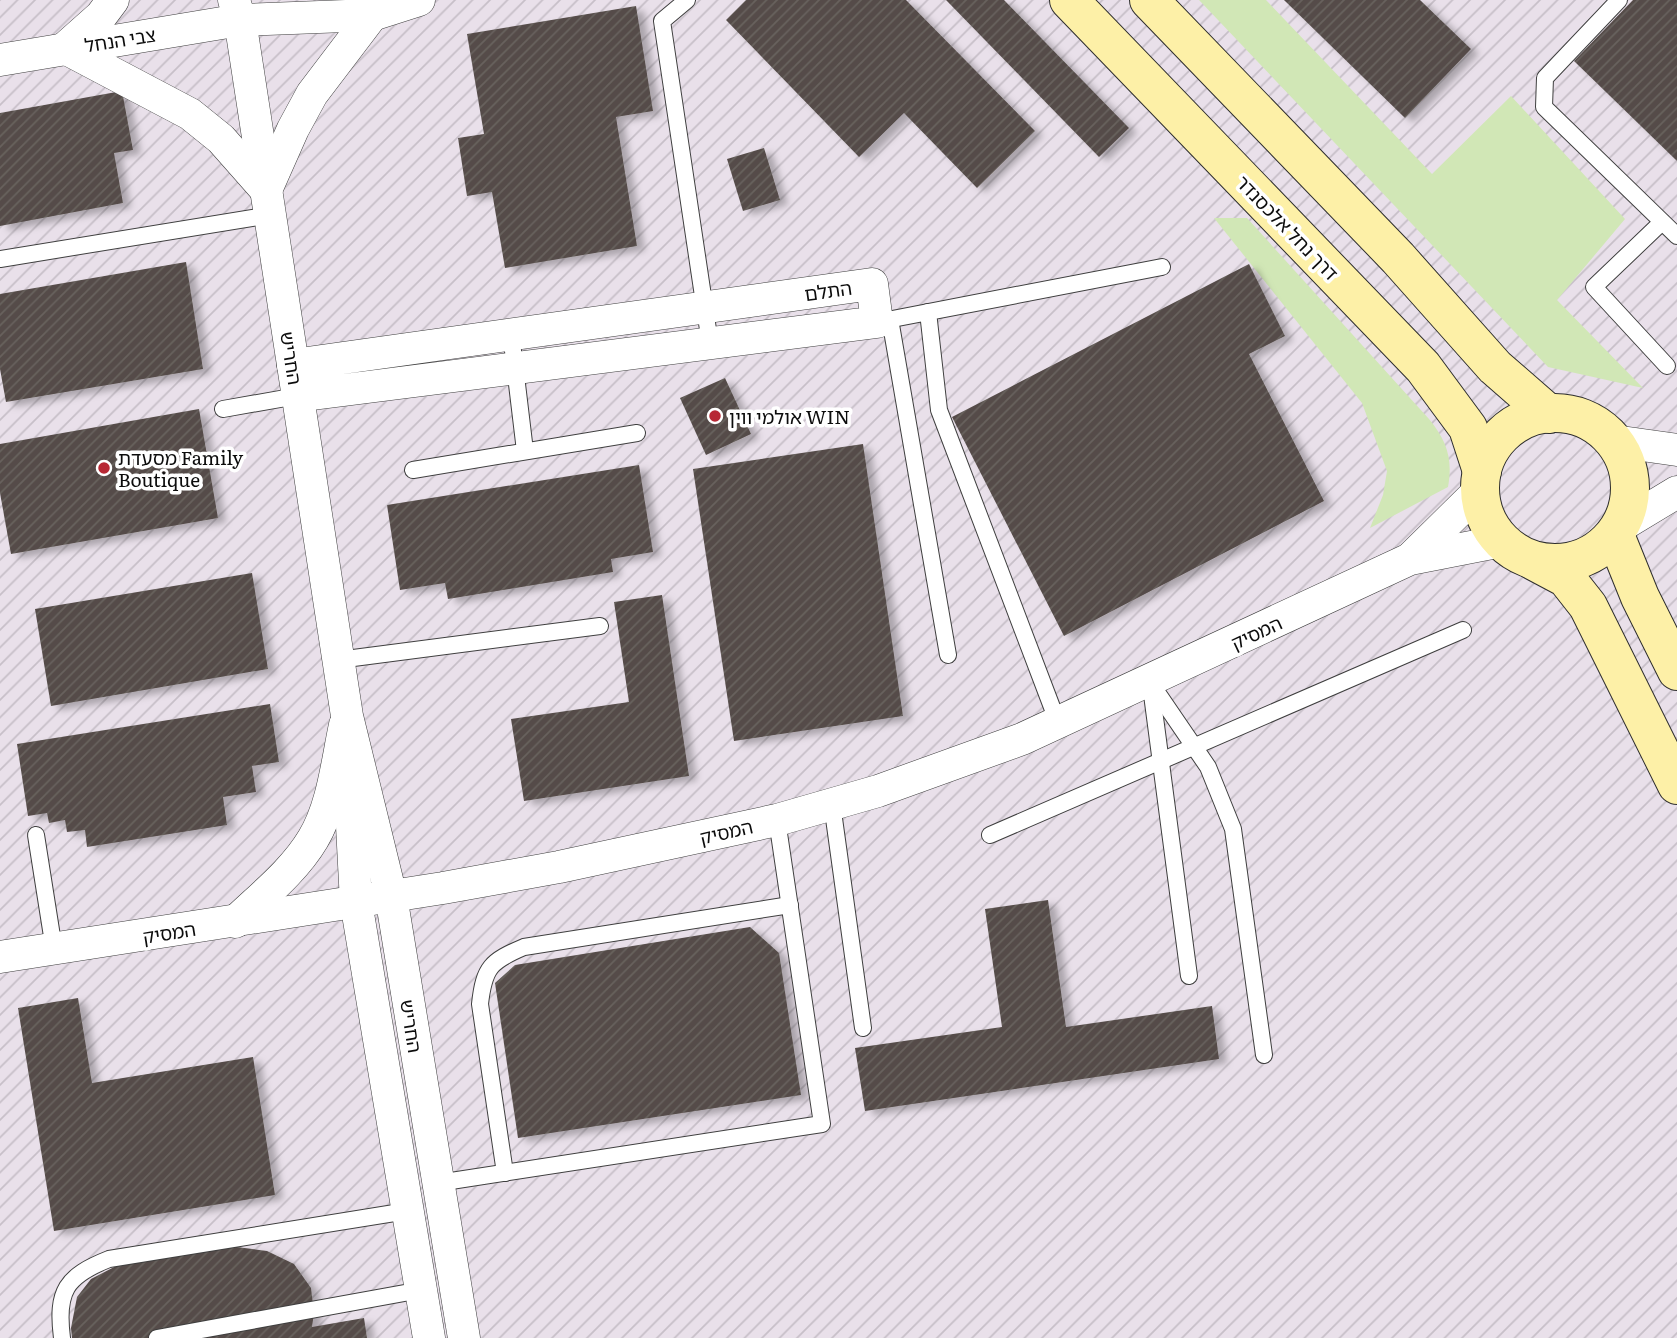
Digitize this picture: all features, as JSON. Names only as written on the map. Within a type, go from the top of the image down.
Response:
[{"type":"street","points":[[113,0],[101,16],[65,48],[190,114],[220,139],[268,202]]},
{"type":"street","points":[[237,10],[295,0]]},
{"type":"street","points":[[237,10],[372,15],[419,0]]},
{"type":"street","name":"דרך נחל אלכסנדר","points":[[1069,0],[1423,367],[1468,428],[1482,480]]},
{"type":"street","points":[[1149,0],[1398,258],[1494,367],[1549,414]]},
{"type":"street","name":"צבי הנחל","points":[[0,60],[237,10]]},
{"type":"street","name":"החריש","points":[[237,10],[346,716],[356,902],[429,1338]]},
{"type":"street","points":[[268,202],[293,129],[312,94],[372,15]]},
{"type":"street","name":"התלם","points":[[293,365],[872,284],[884,321],[298,396]]},
{"type":"street","points":[[1677,671],[1640,597],[1617,531],[1627,512],[1630,477],[1614,441],[1598,426],[1580,417],[1549,414],[1519,422],[1504,433],[1492,448],[1482,480],[1487,521],[1502,541],[1517,553],[1566,578],[1588,606],[1677,785]]},
{"type":"street","points":[[1614,441],[1677,450]]},
{"type":"street","name":"המסיק","points":[[1410,559],[1482,480]]},
{"type":"street","points":[[1534,561],[1553,564],[1572,562],[1596,552],[1617,531],[1677,492]]},
{"type":"street","name":"המסיק","points":[[0,957],[235,922],[559,867],[777,820],[960,764],[1150,682],[1410,559],[1502,541]]},
{"type":"street","points":[[235,922],[288,871],[313,839],[328,807],[346,716]]},
{"type":"street","name":"החריש","points":[[346,716],[391,895],[464,1338]]},
{"type":"lane","points":[[687,0],[662,21],[710,343]]},
{"type":"lane","points":[[1619,0],[1545,78],[1544,107],[1677,236]]},
{"type":"lane","points":[[0,259],[268,202]]},
{"type":"lane","points":[[1662,222],[1594,288],[1667,366]]},
{"type":"lane","points":[[948,654],[884,321],[1162,267]]},
{"type":"lane","points":[[928,312],[939,410],[1058,723]]},
{"type":"lane","points":[[512,334],[525,451]]},
{"type":"lane","points":[[223,409],[298,396]]},
{"type":"lane","points":[[413,470],[637,433]]},
{"type":"lane","points":[[338,660],[600,626]]},
{"type":"lane","points":[[990,835],[1463,630]]},
{"type":"lane","points":[[1150,682],[1208,767],[1233,829],[1264,1055]]},
{"type":"lane","points":[[1150,682],[1189,976]]},
{"type":"lane","points":[[832,804],[863,1028]]},
{"type":"lane","points":[[438,1183],[822,1124],[777,820]]},
{"type":"lane","points":[[36,835],[54,949]]},
{"type":"lane","points":[[506,1172],[480,1004],[483,978],[495,959],[524,947],[790,905]]},
{"type":"lane","points":[[62,1338],[59,1309],[66,1286],[85,1268],[109,1259],[407,1211]]},
{"type":"lane","points":[[157,1338],[421,1290]]},
{"type":"shaded area","points":[[0,0],[1677,0],[1677,1338],[0,1338]]},
{"type":"green space","points":[[1199,0],[1266,0],[1432,174],[1511,96],[1625,219],[1557,300],[1643,388],[1548,367]]},
{"type":"green space","points":[[1214,218],[1247,218],[1429,419],[1447,451],[1450,468],[1448,487],[1370,528],[1383,495],[1387,471],[1362,403]]},
{"type":"building","points":[[746,0],[906,0],[1035,131],[977,188],[904,113],[859,157],[726,20]]},
{"type":"building","points":[[946,0],[1004,0],[1129,128],[1099,157]]},
{"type":"building","points":[[1284,0],[1420,0],[1471,49],[1405,118]]},
{"type":"building","points":[[1633,0],[1677,0],[1677,161],[1574,61]]},
{"type":"building","points":[[636,6],[653,111],[616,117],[637,246],[505,268],[492,192],[467,196],[458,138],[484,134],[467,34]]},
{"type":"building","points":[[122,91],[133,150],[114,153],[123,203],[0,226],[0,113]]},
{"type":"building","points":[[764,148],[780,200],[743,211],[727,159]]},
{"type":"building","points":[[186,262],[203,369],[6,402],[0,369],[0,294]]},
{"type":"building","points":[[1249,264],[1285,336],[1249,354],[1324,501],[1064,636],[952,417]]},
{"type":"building","name":"אולמי ווין WIN","points":[[725,378],[751,434],[706,455],[680,398]]},
{"type":"building","name":"מסעדת Family Boutique","points":[[199,409],[218,518],[11,554],[0,493],[0,444]]},
{"type":"building","points":[[863,444],[903,716],[734,741],[693,469]]},
{"type":"building","points":[[639,465],[653,552],[611,559],[613,572],[448,599],[445,583],[400,590],[387,505]]},
{"type":"building","points":[[252,573],[268,669],[51,706],[35,609]]},
{"type":"building","points":[[662,595],[689,776],[524,801],[511,719],[629,702],[614,602]]},
{"type":"building","points":[[270,704],[279,762],[252,766],[256,792],[223,797],[227,825],[87,847],[85,830],[67,832],[65,820],[49,823],[47,813],[28,816],[17,744]]},
{"type":"building","points":[[1048,900],[1066,1027],[1212,1006],[1219,1059],[865,1111],[855,1048],[1002,1027],[985,909]]},
{"type":"building","points":[[750,927],[779,953],[801,1095],[518,1138],[495,983],[515,965]]},
{"type":"building","points":[[78,998],[92,1083],[253,1057],[275,1195],[54,1231],[18,1008]]},
{"type":"building","points":[[221,1245],[267,1251],[294,1264],[311,1288],[314,1313],[312,1327],[364,1318],[367,1338],[72,1338],[71,1328],[77,1297],[91,1279],[120,1264]]},
{"type":"place","name":"אולמי ווין WIN","points":[[715,416]]},
{"type":"place","name":"מסעדת Family Boutique","points":[[104,468]]}]
